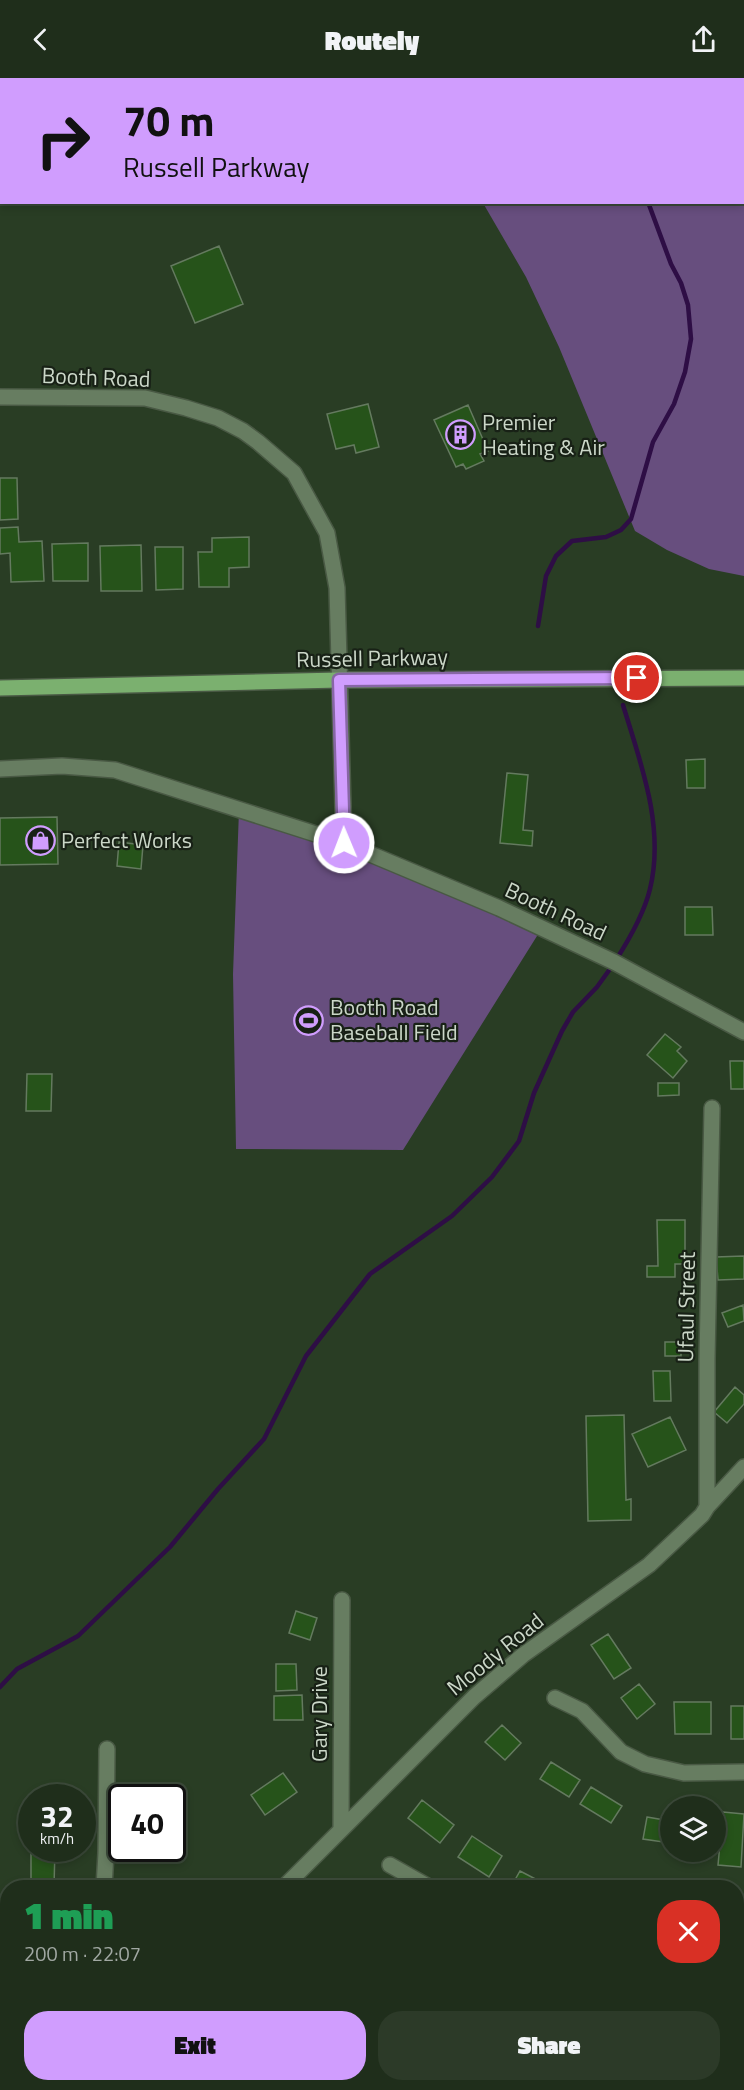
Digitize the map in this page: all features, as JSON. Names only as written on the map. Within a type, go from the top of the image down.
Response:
[{"type":"main road","name":"Russell Parkway","points":[[0,688],[339,680],[744,678]]},
{"type":"street","name":"Booth Road","points":[[0,397],[145,398],[218,418],[243,431],[294,473],[327,533],[338,588],[344,843]]},
{"type":"street","name":"Booth Road","points":[[0,769],[62,766],[115,770],[344,843],[499,908],[614,962],[744,1032]]},
{"type":"street","name":"Ufaul Street","points":[[707,1507],[707,1359],[712,1108]]},
{"type":"street","name":"Moody Road","points":[[291,1880],[474,1697],[523,1655],[649,1565],[702,1515],[744,1467]]},
{"type":"street","name":"Gary Drive","points":[[341,1829],[342,1600]]},
{"type":"street","points":[[555,1698],[582,1711],[621,1752],[645,1764],[684,1773],[744,1772]]},
{"type":"street","points":[[104,1880],[107,1749]]},
{"type":"street","points":[[390,1865],[417,1880]]},
{"type":"shaded area","points":[[484,204],[744,204],[744,576],[709,569],[667,550],[635,531],[559,347],[526,277]]},
{"type":"shaded area","points":[[239,810],[542,928],[403,1150],[236,1149],[233,974]]},
{"type":"building","points":[[219,246],[243,304],[195,323],[171,266]]},
{"type":"building","points":[[368,404],[379,447],[356,453],[354,445],[336,449],[327,414]]},
{"type":"building","name":"Premier Heating & Air","points":[[468,405],[488,451],[480,454],[484,461],[466,469],[463,464],[456,467],[434,420]]},
{"type":"building","points":[[0,478],[17,478],[18,519],[0,520]]},
{"type":"building","points":[[18,527],[19,542],[42,541],[44,581],[11,582],[10,553],[0,554],[0,528]]},
{"type":"building","points":[[249,537],[249,567],[229,568],[229,587],[199,587],[198,552],[212,552],[212,538]]},
{"type":"building","points":[[88,543],[88,581],[53,581],[52,544]]},
{"type":"building","points":[[141,545],[142,591],[101,591],[100,546]]},
{"type":"building","points":[[155,547],[183,547],[183,589],[156,590]]},
{"type":"building","points":[[705,759],[705,788],[687,788],[686,760]]},
{"type":"building","points":[[507,773],[528,775],[523,830],[533,831],[532,846],[500,843]]},
{"type":"building","points":[[57,817],[58,864],[0,865],[0,818]]},
{"type":"building","points":[[119,842],[143,845],[141,869],[117,866]]},
{"type":"building","points":[[685,907],[712,907],[713,935],[685,935]]},
{"type":"building","points":[[665,1034],[681,1047],[677,1051],[687,1061],[673,1078],[647,1055]]},
{"type":"building","points":[[730,1061],[744,1061],[744,1089],[731,1089]]},
{"type":"building","points":[[27,1074],[52,1074],[51,1111],[26,1111]]},
{"type":"building","points":[[658,1083],[679,1083],[679,1095],[658,1096]]},
{"type":"building","points":[[657,1220],[685,1220],[685,1264],[675,1264],[675,1277],[647,1277],[647,1266],[658,1266]]},
{"type":"building","points":[[744,1256],[744,1279],[718,1280],[716,1257]]},
{"type":"building","points":[[743,1305],[744,1321],[728,1327],[722,1313]]},
{"type":"building","points":[[665,1342],[681,1342],[681,1356],[665,1356]]},
{"type":"building","points":[[653,1371],[670,1371],[671,1401],[654,1401]]},
{"type":"building","points":[[735,1387],[744,1395],[744,1404],[727,1423],[714,1412]]},
{"type":"building","points":[[624,1415],[626,1500],[631,1499],[631,1520],[588,1521],[586,1416]]},
{"type":"building","points":[[670,1417],[686,1450],[648,1467],[632,1434]]},
{"type":"building","points":[[296,1611],[317,1618],[310,1640],[289,1633]]},
{"type":"building","points":[[608,1634],[631,1668],[614,1679],[591,1645]]},
{"type":"building","points":[[276,1664],[296,1664],[297,1690],[276,1691]]},
{"type":"building","points":[[639,1684],[655,1704],[637,1719],[621,1698]]},
{"type":"building","points":[[302,1695],[303,1720],[274,1720],[274,1696]]},
{"type":"building","points":[[674,1702],[711,1702],[711,1734],[675,1734]]},
{"type":"building","points":[[731,1706],[744,1706],[744,1739],[731,1739]]},
{"type":"building","points":[[502,1725],[521,1743],[505,1760],[485,1742]]},
{"type":"building","points":[[551,1762],[580,1780],[569,1797],[540,1779]]},
{"type":"building","points":[[283,1773],[297,1792],[265,1815],[251,1795]]},
{"type":"building","points":[[591,1787],[622,1806],[611,1823],[580,1804]]},
{"type":"building","points":[[422,1800],[454,1825],[440,1843],[408,1818]]},
{"type":"building","points":[[726,1812],[744,1814],[741,1867],[718,1865],[718,1862],[726,1862]]},
{"type":"building","points":[[647,1817],[660,1819],[660,1842],[643,1839]]},
{"type":"building","points":[[472,1836],[502,1856],[489,1877],[458,1857]]},
{"type":"building","points":[[31,1862],[55,1862],[54,1880],[31,1880]]},
{"type":"building","points":[[520,1871],[537,1880],[515,1880]]},
{"type":"waterway","points":[[538,626],[546,576],[556,556],[572,541],[606,537],[621,530],[631,519],[653,442],[674,404],[685,372],[691,339],[688,305],[649,204]]},
{"type":"waterway","points":[[616,960],[644,908],[654,866],[655,842],[649,796],[623,705]]},
{"type":"waterway","points":[[0,1687],[17,1669],[78,1636],[170,1547],[218,1489],[264,1439],[306,1356],[370,1274],[452,1216],[492,1177],[519,1141],[534,1093],[562,1031],[573,1012],[597,987],[610,969]]},
{"type":"place","name":"Premier Heating & Air","points":[[461,435]]},
{"type":"place","name":"Perfect Works","points":[[40,840]]},
{"type":"place","name":"Booth Road Baseball Field","points":[[309,1020]]},
{"type":"route","points":[[344,843],[339,680],[637,678]]}]
